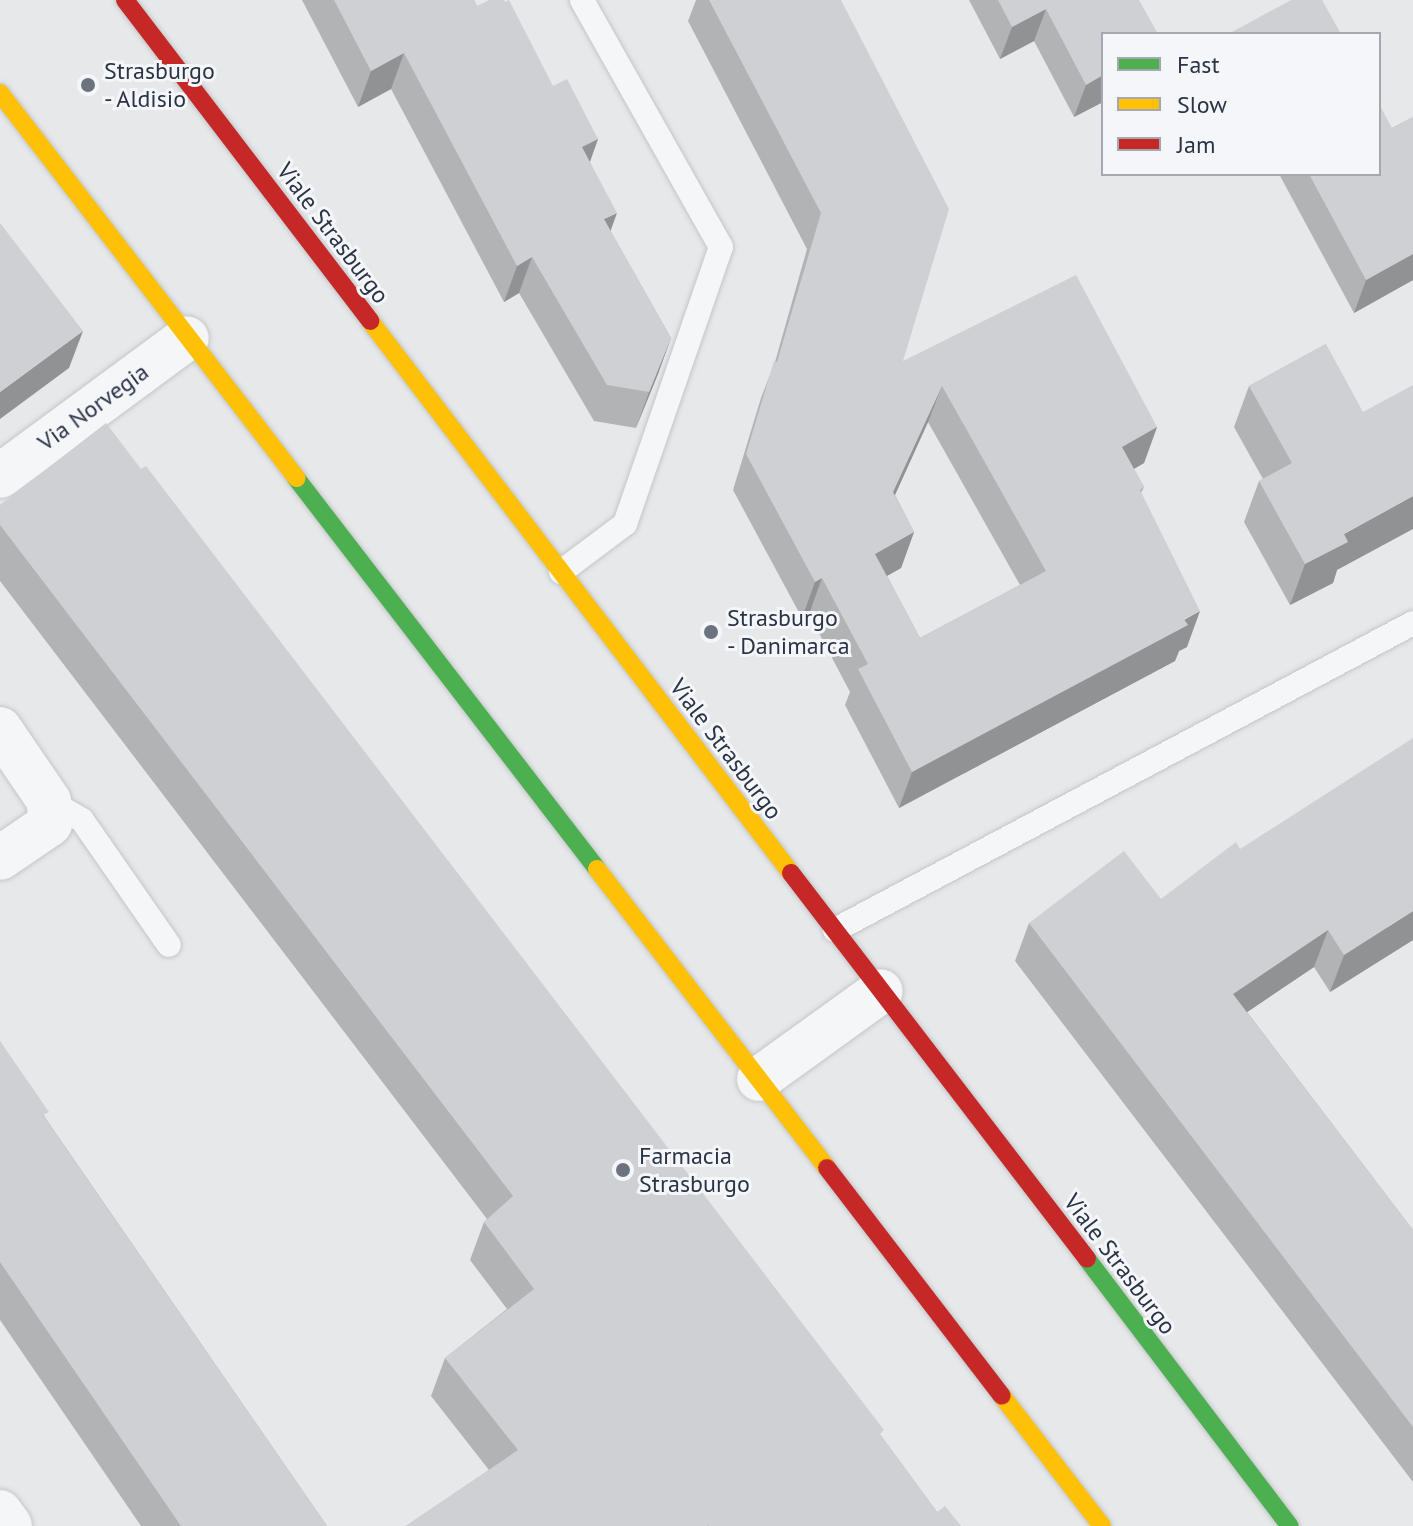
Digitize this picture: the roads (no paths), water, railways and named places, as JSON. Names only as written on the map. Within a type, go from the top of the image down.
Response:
[{"type":"street","name":"Viale Strasburgo","points":[[125,0],[1290,1526]]},
{"type":"street","points":[[0,93],[1102,1526]]},
{"type":"street","name":"Via Norvegia","points":[[0,476],[187,338]]},
{"type":"street","points":[[0,729],[49,801],[50,824],[0,858]]},
{"type":"street","points":[[759,1079],[881,991]]},
{"type":"street","points":[[0,1512],[10,1526]]},
{"type":"lane","points":[[561,572],[625,524],[721,247],[582,0]]},
{"type":"lane","points":[[835,930],[1413,623]]},
{"type":"lane","points":[[49,801],[82,820],[169,945]]},
{"type":"place","name":"Strasburgo - Aldisio","points":[[88,85]]},
{"type":"place","name":"Strasburgo - Danimarca","points":[[711,632]]},
{"type":"place","name":"Farmacia Strasburgo","points":[[623,1170]]}]
